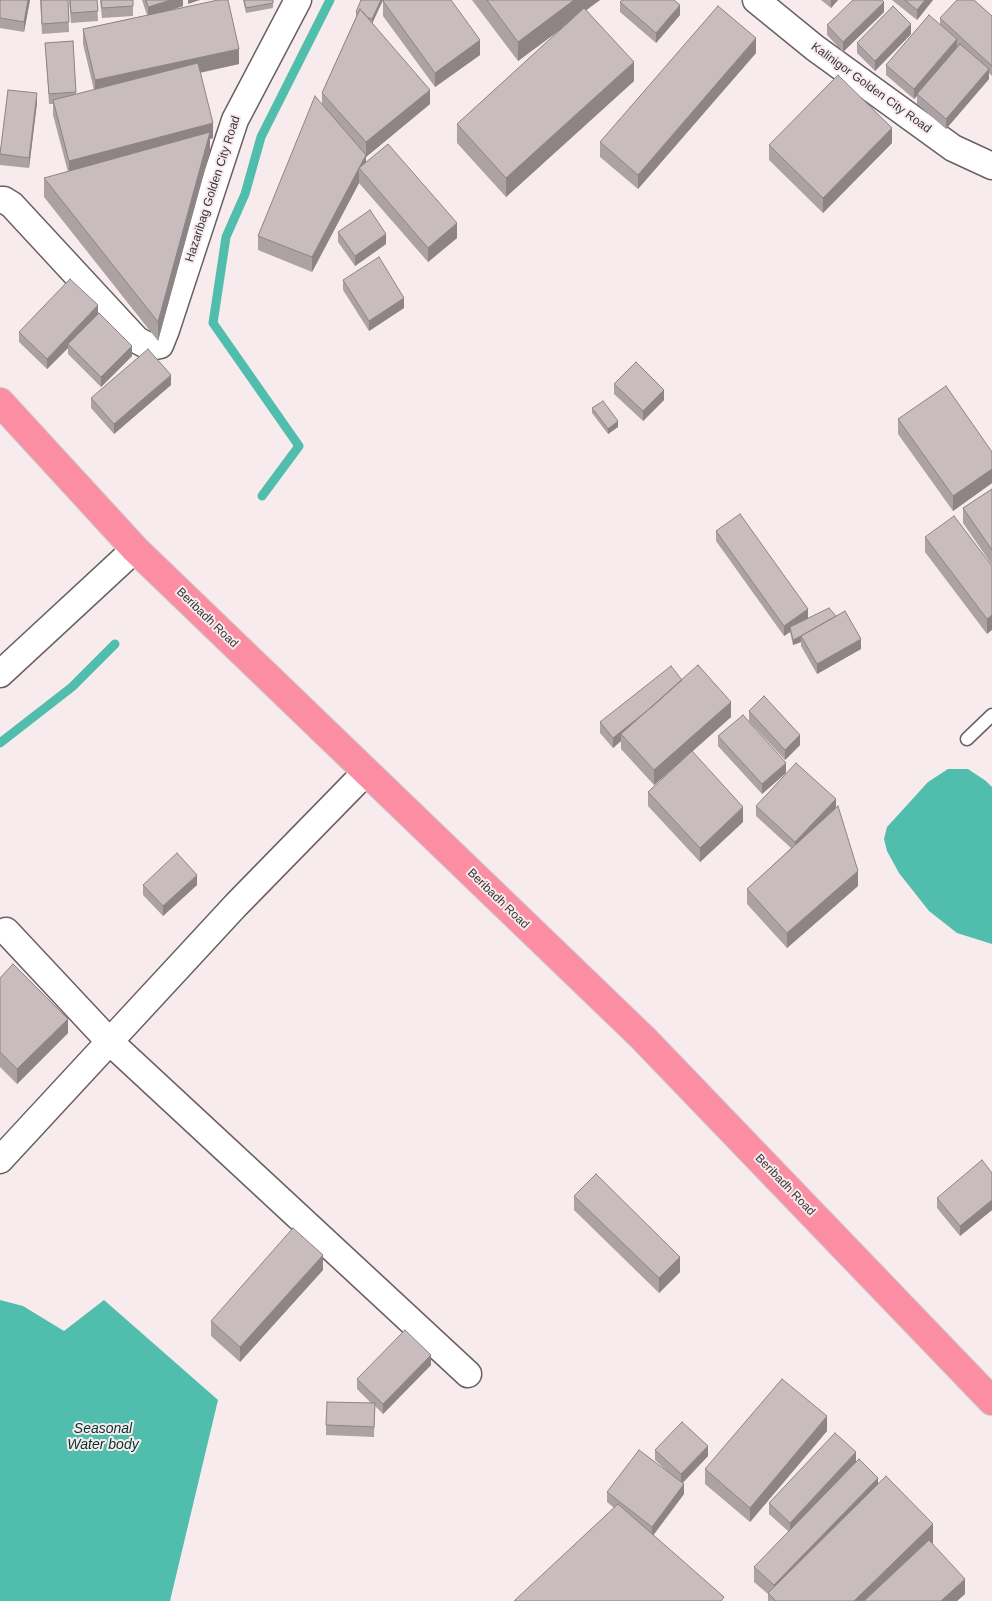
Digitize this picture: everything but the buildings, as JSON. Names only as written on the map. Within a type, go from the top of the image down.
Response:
[{"type":"highway","name":"Beribadh Road","points":[[0,402],[134,549],[643,1038],[992,1401]]},
{"type":"street","name":"Hazaribag Golden City Road","points":[[0,200],[4,200],[12,205],[137,340],[150,347],[160,345],[234,120],[298,0]]},
{"type":"street","name":"Kalinigor Golden City Road","points":[[756,0],[815,48],[953,148],[992,166]]},
{"type":"street","points":[[0,674],[134,549]]},
{"type":"street","points":[[0,1160],[236,905],[366,772]]},
{"type":"street","points":[[6,931],[110,1041],[468,1374]]},
{"type":"lane","points":[[967,739],[992,715]]},
{"type":"water","points":[[948,769],[968,769],[992,787],[992,944],[957,933],[929,911],[899,873],[887,851],[884,839],[887,827],[928,782]]},
{"type":"water","name":"Seasonal Water body","points":[[0,1300],[23,1306],[64,1331],[104,1300],[218,1400],[170,1601],[0,1601]]},
{"type":"waterway","points":[[262,496],[299,446],[213,323],[226,237],[245,194],[261,137],[330,0]]},
{"type":"waterway","points":[[0,743],[72,687],[115,644]]}]
